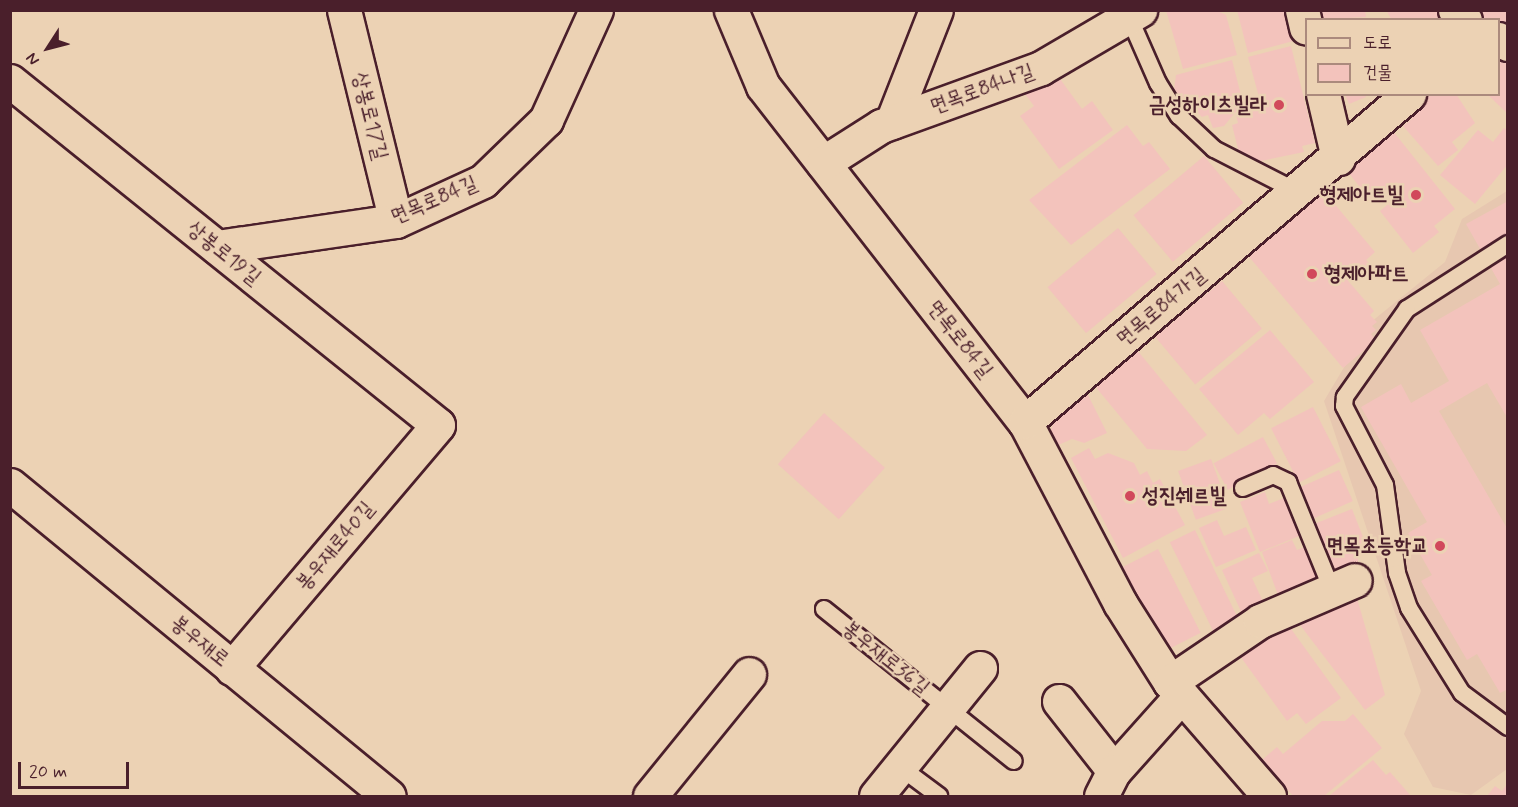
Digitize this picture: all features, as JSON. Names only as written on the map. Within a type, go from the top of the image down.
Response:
[{"type":"street","name":"상봉로17길","points":[[344,10],[396,220]]},
{"type":"street","name":"면목로84길","points":[[217,247],[396,220],[483,181],[546,120],[596,10]]},
{"type":"street","name":"면목로84길","points":[[731,10],[763,86],[1025,422],[1120,603],[1175,689],[1269,796]]},
{"type":"street","points":[[892,122],[936,10]]},
{"type":"street","name":"면목로84나길","points":[[823,163],[892,122],[1031,72],[1131,13]]},
{"type":"street","name":"상봉로19길","points":[[10,81],[438,425]]},
{"type":"street","points":[[1323,96],[1338,158]]},
{"type":"street","name":"면목로84가길","points":[[1025,422],[1338,158],[1407,96]]},
{"type":"street","name":"봉우재로40길","points":[[232,668],[438,425]]},
{"type":"street","name":"봉우재로","points":[[10,485],[389,796]]},
{"type":"street","points":[[1059,701],[1107,784],[1175,689],[1260,621],[1343,585]]},
{"type":"street","name":"봉우재로36길","points":[[876,796],[980,668]]},
{"type":"street","points":[[650,796],[749,674]]},
{"type":"lane","points":[[1131,13],[1158,83],[1179,116],[1214,149],[1298,192]]},
{"type":"lane","points":[[1508,244],[1407,309],[1345,397],[1344,406],[1385,485],[1397,573],[1409,608],[1462,693],[1508,727]]},
{"type":"lane","points":[[1243,488],[1273,475],[1288,482],[1343,585]]},
{"type":"lane","name":"봉우재로36길","points":[[824,609],[1014,761]]},
{"type":"lane","points":[[900,767],[939,796]]},
{"type":"shaded area","name":"면목초등학교","points":[[1507,191],[1507,769],[1471,795],[1433,787],[1404,734],[1421,691],[1324,401],[1371,322],[1445,262],[1462,219]]},
{"type":"building","points":[[1166,10],[1218,11],[1226,15],[1237,55],[1183,69]]},
{"type":"building","points":[[1237,10],[1289,10],[1297,40],[1248,53]]},
{"type":"building","points":[[1307,10],[1365,10],[1366,17],[1347,18],[1309,18]]},
{"type":"building","points":[[1386,10],[1444,10],[1446,14],[1441,18],[1391,18]]},
{"type":"building","points":[[1470,10],[1506,10],[1508,29],[1500,27],[1500,18],[1480,18]]},
{"type":"building","points":[[1500,45],[1508,51],[1508,114],[1489,96],[1500,96]]},
{"type":"building","name":"금성하이츠빌라","points":[[1291,46],[1315,143],[1302,146],[1304,152],[1251,163],[1249,154],[1240,157],[1232,125],[1238,123],[1236,115],[1254,110],[1250,100],[1259,97],[1248,57]]},
{"type":"building","points":[[1232,60],[1243,103],[1224,126],[1213,128],[1208,115],[1202,117],[1174,90],[1176,75]]},
{"type":"building","points":[[1055,72],[1082,109],[1092,101],[1113,130],[1059,169],[1020,116],[1034,106],[1025,94]]},
{"type":"building","points":[[1346,96],[1366,96],[1366,97],[1349,104]]},
{"type":"building","points":[[1419,96],[1457,96],[1475,123],[1452,142],[1458,150],[1438,166],[1403,126],[1412,119],[1404,109]]},
{"type":"building","points":[[1127,125],[1143,146],[1149,142],[1170,169],[1071,245],[1029,200]]},
{"type":"building","points":[[1504,128],[1508,131],[1508,164],[1475,204],[1440,175],[1478,130],[1493,142]]},
{"type":"building","name":"형제아트빌","points":[[1393,131],[1455,209],[1434,226],[1439,232],[1413,253],[1380,211],[1393,200],[1385,190],[1371,201],[1343,166]]},
{"type":"building","points":[[1204,156],[1243,203],[1173,262],[1134,215]]},
{"type":"building","name":"형제아파트","points":[[1321,188],[1375,252],[1366,260],[1371,265],[1350,283],[1374,311],[1370,315],[1377,322],[1372,326],[1376,330],[1371,334],[1376,340],[1343,368],[1245,252]]},
{"type":"building","points":[[1508,201],[1508,419],[1487,383],[1439,411],[1508,530],[1508,689],[1500,693],[1477,654],[1467,660],[1421,581],[1432,575],[1408,533],[1427,522],[1361,407],[1401,384],[1411,403],[1449,381],[1420,330],[1500,284],[1466,224]]},
{"type":"building","points":[[1118,228],[1157,274],[1086,333],[1048,287]]},
{"type":"building","points":[[1222,281],[1262,328],[1195,384],[1155,337]]},
{"type":"building","points":[[1270,330],[1314,382],[1270,419],[1264,413],[1238,435],[1199,389]]},
{"type":"building","points":[[1137,350],[1207,435],[1186,451],[1147,449],[1094,385]]},
{"type":"building","points":[[1088,395],[1107,433],[1084,443],[1072,439],[1056,446],[1050,432],[1060,406]]},
{"type":"building","points":[[1313,407],[1341,461],[1299,483],[1271,428]]},
{"type":"building","points":[[824,413],[885,468],[839,519],[778,464]]},
{"type":"building","points":[[1263,437],[1277,463],[1228,490],[1214,463]]},
{"type":"building","name":"성진쉐르빌","points":[[1089,448],[1095,459],[1108,453],[1134,463],[1140,475],[1147,471],[1153,483],[1160,479],[1185,525],[1123,558],[1071,458]]},
{"type":"building","points":[[1211,459],[1229,508],[1196,520],[1178,471]]},
{"type":"building","points":[[1339,470],[1353,501],[1312,519],[1298,488]]},
{"type":"building","points":[[1265,492],[1269,504],[1289,496],[1304,534],[1260,552],[1240,502]]},
{"type":"building","points":[[1352,509],[1363,537],[1355,574],[1335,581],[1314,524]]},
{"type":"building","points":[[1217,520],[1224,536],[1246,527],[1256,550],[1216,567],[1199,528]]},
{"type":"building","points":[[1195,530],[1240,622],[1215,634],[1170,542]]},
{"type":"building","points":[[1292,540],[1297,550],[1308,546],[1324,586],[1281,603],[1262,552]]},
{"type":"building","points":[[1158,549],[1201,633],[1161,653],[1118,569]]},
{"type":"building","points":[[1259,553],[1268,571],[1252,578],[1266,608],[1244,618],[1222,570]]},
{"type":"building","points":[[1354,588],[1385,695],[1365,710],[1297,621]]},
{"type":"building","points":[[1281,615],[1341,698],[1306,724],[1297,713],[1287,721],[1235,649]]},
{"type":"building","points":[[1353,714],[1382,748],[1324,796],[1293,796],[1262,760],[1277,747],[1283,754],[1322,721],[1345,721]]},
{"type":"building","points":[[1373,760],[1386,775],[1390,772],[1411,796],[1329,796]]},
{"type":"building","points":[[1508,783],[1508,796],[1487,796],[1495,786],[1502,791]]},
{"type":"place","name":"금성하이츠빌라","points":[[1279,105]]},
{"type":"place","name":"형제아트빌","points":[[1416,195]]},
{"type":"place","name":"형제아파트","points":[[1312,274]]},
{"type":"place","name":"성진쉐르빌","points":[[1130,496]]},
{"type":"place","name":"면목초등학교","points":[[1440,546]]}]
